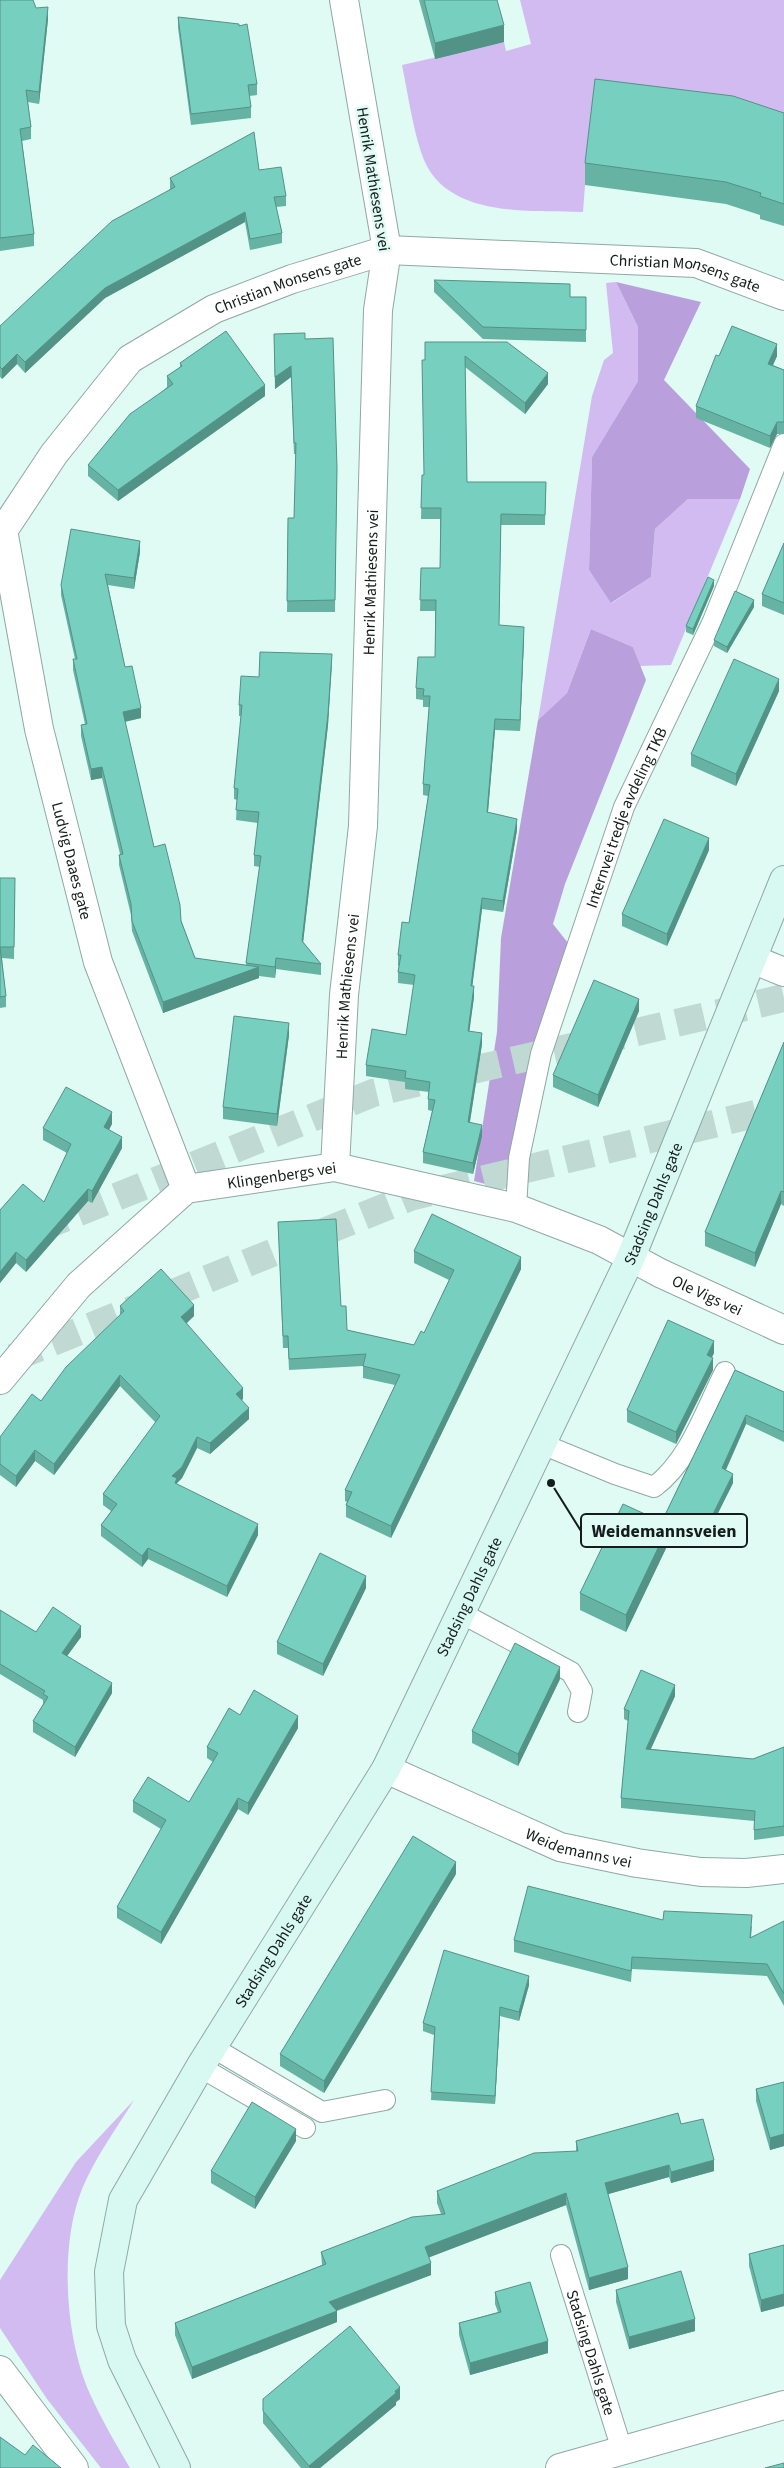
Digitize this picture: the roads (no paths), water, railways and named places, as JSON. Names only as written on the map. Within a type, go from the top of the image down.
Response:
[{"type":"main road","name":"Stadsing Dahls gate","points":[[176,2468],[122,2360],[111,2326],[109,2272],[123,2200],[206,2057],[386,1769],[631,1257],[784,880]]},
{"type":"street","name":"Henrik Mathiesens vei","points":[[335,1167],[344,995],[363,826],[378,310],[387,250],[344,0]]},
{"type":"street","name":"Christian Monsens gate","points":[[1,533],[54,454],[130,359],[214,309],[292,278],[387,250],[696,262],[784,296]]},
{"type":"street","name":"Ludvig Daaes gate","points":[[1,533],[39,729],[98,962],[186,1189]]},
{"type":"street","points":[[752,960],[784,972]]},
{"type":"street","name":"Klingenbergs vei","points":[[186,1189],[335,1167],[516,1208],[598,1240],[631,1257]]},
{"type":"street","points":[[0,1380],[79,1285],[186,1189]]},
{"type":"street","name":"Ole Vigs vei","points":[[631,1257],[784,1330]]},
{"type":"street","name":"Weidemanns vei","points":[[386,1769],[560,1847],[637,1863],[701,1872],[746,1873],[784,1869]]},
{"type":"street","points":[[0,2370],[74,2468]]},
{"type":"street","points":[[560,2468],[784,2405]]},
{"type":"lane","name":"Internvei tredje avdeling TKB","points":[[516,1208],[519,1158],[541,1054],[624,807],[713,621],[784,444]]},
{"type":"lane","points":[[542,1444],[615,1474],[654,1487],[668,1477],[682,1459],[725,1372]]},
{"type":"lane","points":[[461,1613],[572,1672],[582,1690],[578,1712]]},
{"type":"lane","points":[[206,2057],[322,2112],[385,2100]]},
{"type":"lane","points":[[206,2057],[305,2128]]},
{"type":"lane","name":"Stadsing Dahls gate","points":[[561,2255],[622,2450]]},
{"type":"tunnel","points":[[0,1244],[373,1093],[784,998]]},
{"type":"tunnel","points":[[13,1358],[410,1197],[784,1107]]},
{"type":"place","name":"Weidemannsveien","points":[[551,1483]]}]
